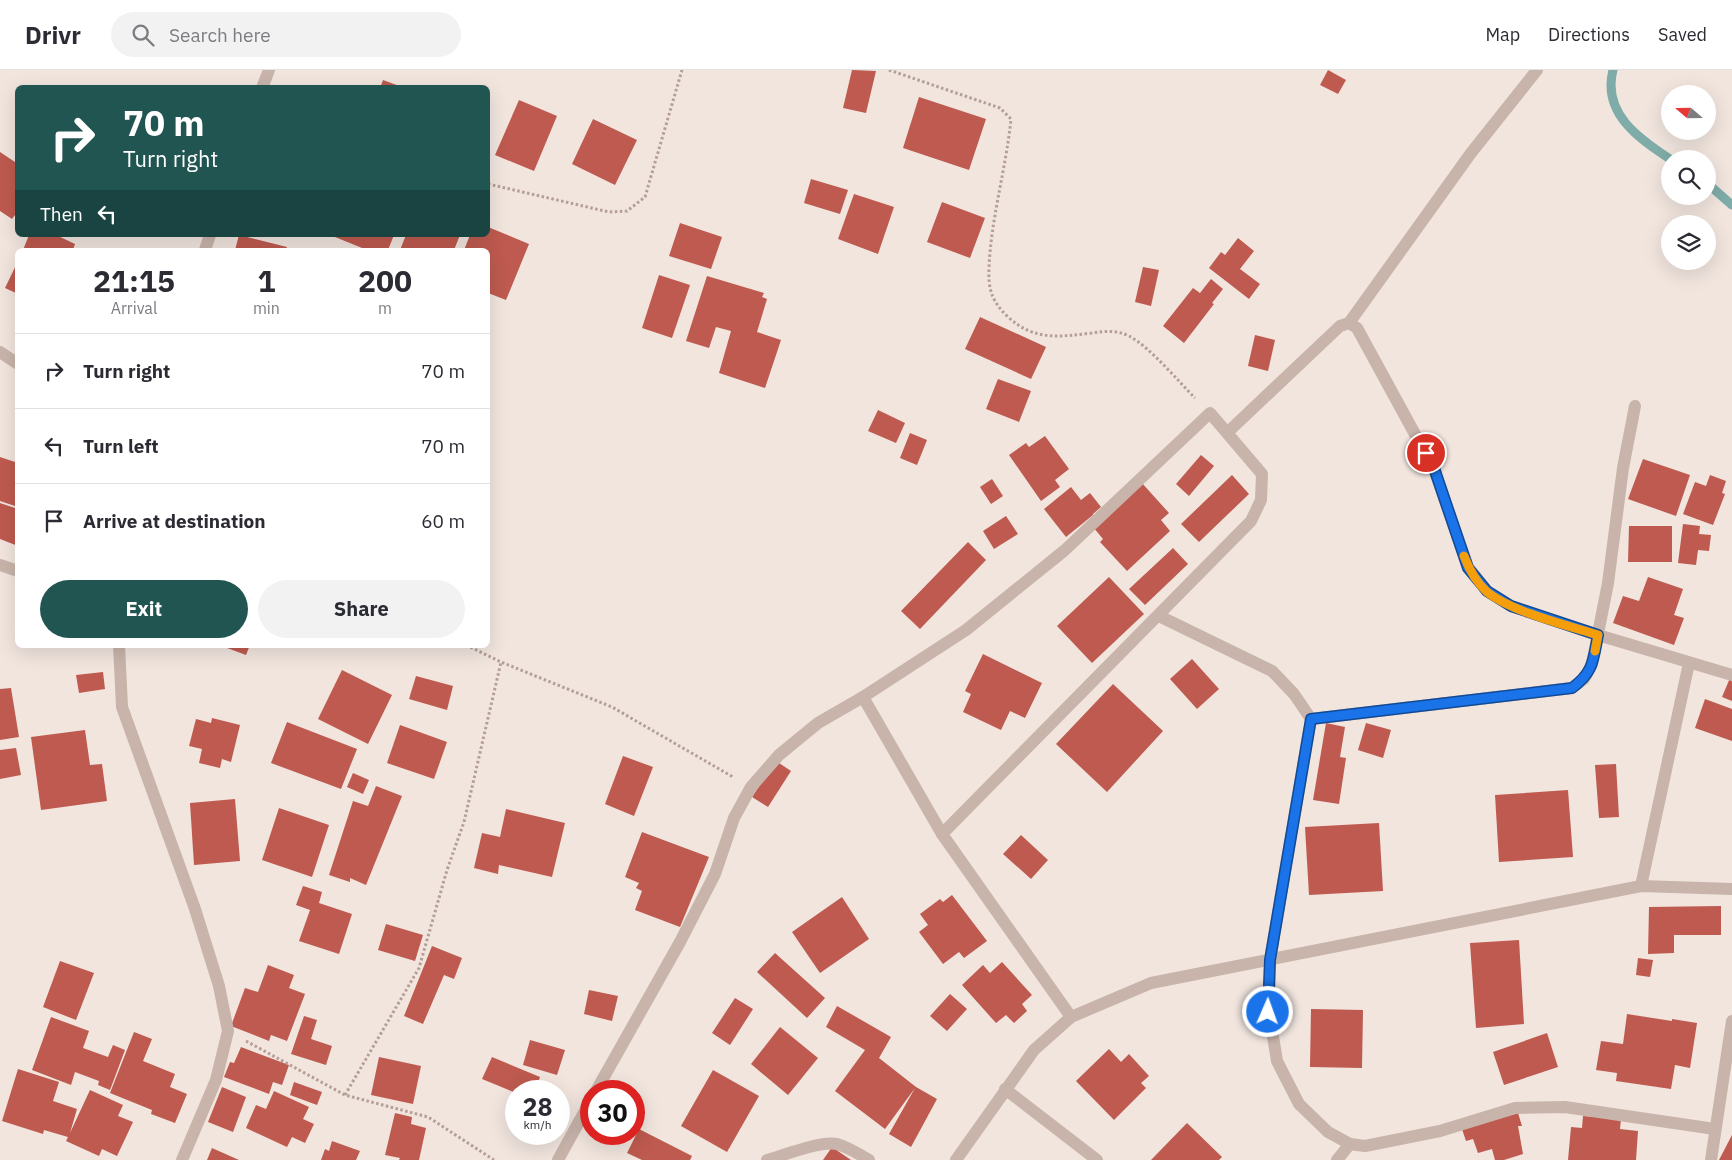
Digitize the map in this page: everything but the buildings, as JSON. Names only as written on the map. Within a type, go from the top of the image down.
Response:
[{"type":"street","points":[[263,85],[269,70]]},
{"type":"street","points":[[1228,432],[1340,326],[1349,323],[1471,153],[1537,70]]},
{"type":"street","points":[[1349,323],[1358,328],[1434,468],[1468,568],[1487,591],[1511,606],[1732,676]]},
{"type":"street","points":[[0,352],[15,362]]},
{"type":"street","points":[[1311,719],[1572,688],[1584,679],[1592,664],[1608,583],[1623,468],[1635,406]]},
{"type":"street","points":[[602,1080],[680,942],[715,874],[734,818],[751,787],[779,754],[818,723],[863,697],[966,630],[1065,550],[1210,413],[1262,474],[1261,500],[1252,521],[942,834]]},
{"type":"street","points":[[0,565],[15,570]]},
{"type":"street","points":[[1159,616],[1272,671],[1294,694],[1311,719],[1270,960],[1268,1012],[1277,1061],[1299,1104],[1328,1132],[1350,1144],[1365,1146],[1440,1131],[1515,1108],[1565,1108],[1715,1129]]},
{"type":"street","points":[[119,648],[122,707],[195,909],[220,986],[228,1031],[216,1080],[182,1160]]},
{"type":"street","points":[[1641,886],[1689,663]]},
{"type":"street","points":[[863,697],[942,834],[1071,1017]]},
{"type":"street","points":[[956,1160],[1034,1050],[1071,1017],[1151,983],[1641,886],[1732,889]]},
{"type":"street","points":[[1711,1160],[1732,1021]]},
{"type":"street","points":[[1005,1089],[1096,1160]]},
{"type":"street","points":[[558,1160],[580,1120]]},
{"type":"street","points":[[767,1160],[824,1144],[836,1144],[850,1149],[869,1160]]},
{"type":"street","points":[[1337,1160],[1350,1144]]},
{"type":"path","points":[[490,184],[609,212],[627,212],[646,198],[682,70]]},
{"type":"path","points":[[889,70],[1000,108],[1011,119],[995,212],[989,269],[991,291],[997,305],[1015,323],[1036,334],[1058,337],[1110,330],[1128,336],[1144,347],[1210,413]]},
{"type":"path","points":[[472,648],[501,662],[612,707],[751,787]]},
{"type":"path","points":[[345,1095],[419,968],[447,870],[464,822],[501,662]]},
{"type":"path","points":[[228,1031],[345,1095],[428,1117],[494,1160]]},
{"type":"waterway","points":[[1613,70],[1611,85],[1613,99],[1618,112],[1635,133],[1661,153]]},
{"type":"waterway","points":[[1716,191],[1732,205]]},
{"type":"slow traffic","points":[[1464,556],[1468,568],[1487,591],[1511,606],[1598,635],[1595,651]]},
{"type":"route","points":[[1268,1012],[1270,960],[1311,719],[1572,688],[1584,679],[1592,664],[1598,635],[1511,606],[1487,591],[1468,568],[1434,468],[1426,453]]}]
